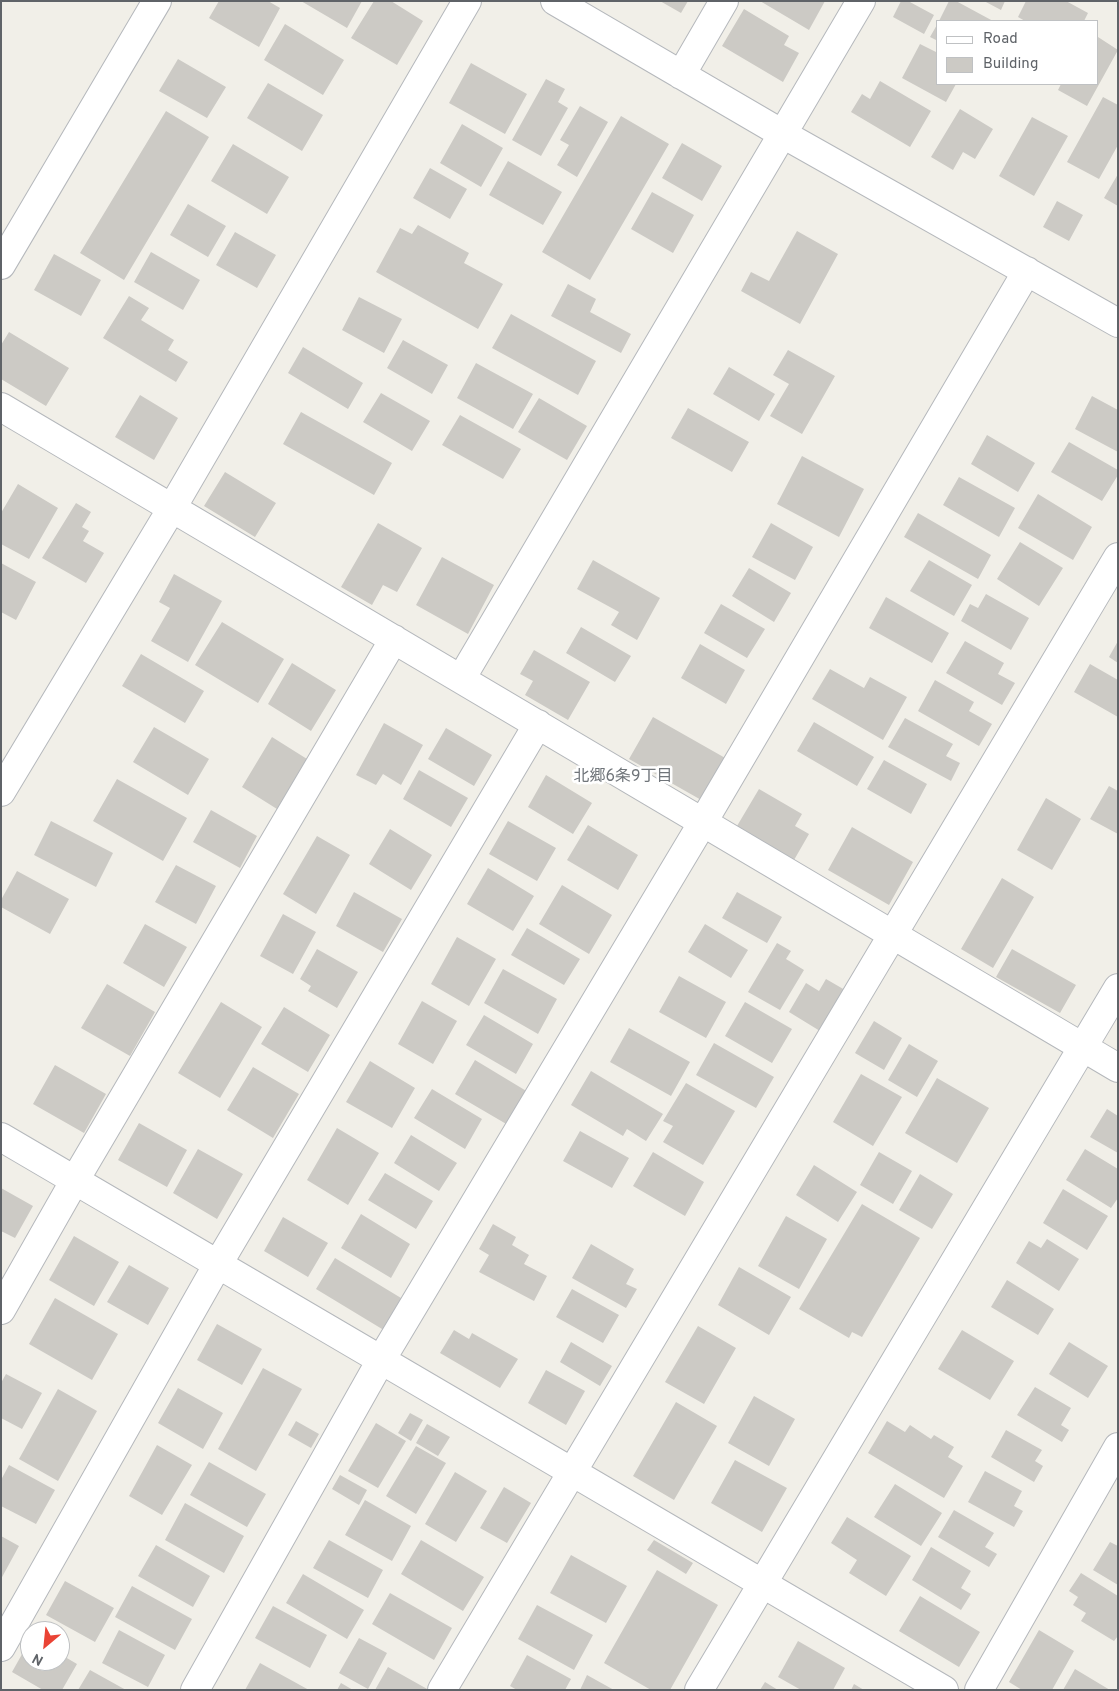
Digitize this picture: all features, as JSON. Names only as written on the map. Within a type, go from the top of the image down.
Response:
[{"type":"street","points":[[1,265],[157,1]]},
{"type":"street","points":[[1,792],[172,508],[467,1]]},
{"type":"street","points":[[555,1],[782,133],[1118,323]]},
{"type":"street","points":[[681,75],[724,1]]},
{"type":"street","points":[[461,679],[860,1]]},
{"type":"street","points":[[195,1690],[381,1360],[703,822],[1028,271]]},
{"type":"street","points":[[1,406],[1118,1068]]},
{"type":"street","points":[[442,1690],[891,934],[1118,557]]},
{"type":"street","points":[[1,1310],[75,1180],[394,639]]},
{"type":"street","points":[[1,1647],[218,1264],[538,724]]},
{"type":"street","points":[[699,1690],[1118,988]]},
{"type":"street","points":[[1,1137],[944,1690]]},
{"type":"street","points":[[979,1690],[1118,1447]]},
{"type":"building","points":[[219,1],[268,1],[280,8],[259,47],[209,18]]},
{"type":"building","points":[[301,1],[362,1],[347,28]]},
{"type":"building","points":[[374,1],[391,1],[423,21],[397,65],[351,38]]},
{"type":"building","points":[[660,1],[688,1],[681,13]]},
{"type":"building","points":[[760,1],[825,1],[809,30]]},
{"type":"building","points":[[901,1],[908,1],[934,15],[924,34],[893,17]]},
{"type":"building","points":[[949,1],[956,1],[991,20],[940,20]]},
{"type":"building","points":[[984,1],[1005,1],[1001,10]]},
{"type":"building","points":[[1026,1],[1066,1],[1088,13],[1084,20],[1023,20],[1018,17]]},
{"type":"building","points":[[744,9],[789,36],[784,45],[799,53],[783,82],[722,46]]},
{"type":"building","points":[[285,24],[344,60],[323,95],[264,60]]},
{"type":"building","points":[[936,26],[936,40],[930,37]]},
{"type":"building","points":[[1099,38],[1118,50],[1099,84]]},
{"type":"building","points":[[920,44],[936,52],[936,85],[955,85],[946,102],[902,78]]},
{"type":"building","points":[[178,59],[226,87],[207,118],[159,91]]},
{"type":"building","points":[[471,63],[527,94],[505,134],[449,103]]},
{"type":"building","points":[[546,79],[565,89],[558,102],[568,108],[541,156],[512,140]]},
{"type":"building","points":[[880,81],[931,111],[910,147],[851,112],[862,94],[870,99]]},
{"type":"building","points":[[268,83],[323,115],[302,151],[247,118]]},
{"type":"building","points":[[1060,85],[1099,85],[1087,106],[1058,90]]},
{"type":"building","points":[[1103,97],[1118,105],[1118,145],[1099,179],[1067,162]]},
{"type":"building","points":[[580,106],[608,122],[577,177],[557,165],[569,145],[560,140]]},
{"type":"building","points":[[960,109],[993,129],[975,159],[963,152],[953,170],[931,157]]},
{"type":"building","points":[[166,111],[209,137],[124,280],[80,253]]},
{"type":"building","points":[[621,116],[669,144],[590,280],[542,252]]},
{"type":"building","points":[[1032,117],[1068,136],[1034,196],[999,176]]},
{"type":"building","points":[[462,124],[503,148],[481,187],[440,163]]},
{"type":"building","points":[[682,143],[722,166],[702,201],[662,178]]},
{"type":"building","points":[[233,144],[289,177],[267,214],[211,181]]},
{"type":"building","points":[[508,161],[562,192],[543,225],[489,195]]},
{"type":"building","points":[[430,168],[467,189],[450,219],[413,198]]},
{"type":"building","points":[[1118,174],[1118,206],[1104,198]]},
{"type":"building","points":[[652,192],[694,215],[673,253],[631,229]]},
{"type":"building","points":[[1057,201],[1083,215],[1069,241],[1043,227]]},
{"type":"building","points":[[188,204],[226,226],[208,257],[170,235]]},
{"type":"building","points":[[418,225],[469,253],[464,263],[503,284],[478,329],[376,272],[400,228],[412,234]]},
{"type":"building","points":[[797,231],[838,254],[800,324],[741,291],[751,272],[769,281]]},
{"type":"building","points":[[235,232],[276,255],[257,288],[216,265]]},
{"type":"building","points":[[151,252],[200,280],[183,310],[134,282]]},
{"type":"building","points":[[54,254],[101,280],[81,316],[34,290]]},
{"type":"building","points":[[568,284],[596,299],[590,312],[631,334],[621,353],[551,316]]},
{"type":"building","points":[[129,296],[149,308],[141,320],[174,340],[168,350],[188,362],[176,382],[103,338]]},
{"type":"building","points":[[359,297],[402,319],[384,353],[342,330]]},
{"type":"building","points":[[511,314],[596,361],[578,395],[492,348]]},
{"type":"building","points":[[9,332],[69,368],[46,406],[1,379],[1,345]]},
{"type":"building","points":[[403,340],[448,365],[432,394],[387,368]]},
{"type":"building","points":[[303,347],[363,383],[348,409],[288,373]]},
{"type":"building","points":[[788,350],[835,376],[802,434],[770,416],[789,384],[773,375]]},
{"type":"building","points":[[476,363],[533,394],[513,429],[457,398]]},
{"type":"building","points":[[729,367],[775,394],[759,421],[713,394]]},
{"type":"building","points":[[381,393],[430,421],[412,451],[363,422]]},
{"type":"building","points":[[140,395],[178,418],[154,460],[115,437]]},
{"type":"building","points":[[1092,396],[1118,410],[1118,452],[1075,429]]},
{"type":"building","points":[[539,398],[587,426],[567,460],[518,432]]},
{"type":"building","points":[[688,408],[749,442],[732,472],[671,438]]},
{"type":"building","points":[[301,412],[392,463],[374,495],[283,444]]},
{"type":"building","points":[[460,415],[521,449],[503,479],[442,445]]},
{"type":"building","points":[[987,435],[1035,463],[1018,492],[971,464]]},
{"type":"building","points":[[1069,442],[1118,470],[1118,475],[1102,501],[1051,472]]},
{"type":"building","points":[[802,456],[864,489],[839,537],[777,504]]},
{"type":"building","points":[[225,472],[276,503],[255,537],[204,506]]},
{"type":"building","points":[[959,477],[1015,508],[999,537],[943,505]]},
{"type":"building","points":[[18,484],[58,508],[29,559],[1,544],[1,513]]},
{"type":"building","points":[[1038,494],[1092,527],[1073,560],[1018,528]]},
{"type":"building","points":[[76,503],[91,512],[82,527],[89,531],[83,541],[104,553],[86,583],[42,558]]},
{"type":"building","points":[[918,513],[991,555],[978,579],[904,537]]},
{"type":"building","points":[[378,523],[422,548],[397,592],[383,585],[372,605],[341,587]]},
{"type":"building","points":[[771,523],[813,547],[795,580],[752,557]]},
{"type":"building","points":[[1020,542],[1063,568],[1039,606],[997,579]]},
{"type":"building","points":[[442,557],[494,585],[468,634],[416,605]]},
{"type":"building","points":[[593,560],[660,598],[637,640],[611,625],[619,612],[577,589]]},
{"type":"building","points":[[929,560],[972,585],[954,616],[910,591]]},
{"type":"building","points":[[1,563],[36,582],[16,620],[1,612]]},
{"type":"building","points":[[749,568],[791,593],[774,622],[732,596]]},
{"type":"building","points":[[174,574],[222,601],[188,662],[151,641],[170,608],[159,602]]},
{"type":"building","points":[[986,594],[1029,618],[1011,650],[961,621],[970,604],[978,608]]},
{"type":"building","points":[[886,597],[949,633],[932,663],[869,628]]},
{"type":"building","points":[[721,604],[765,629],[747,658],[704,633]]},
{"type":"building","points":[[222,622],[284,659],[258,703],[195,665]]},
{"type":"building","points":[[581,627],[631,656],[615,682],[566,653]]},
{"type":"building","points":[[965,641],[1004,663],[998,674],[1015,683],[1002,705],[946,673]]},
{"type":"building","points":[[1118,641],[1118,663],[1109,657]]},
{"type":"building","points":[[700,644],[745,670],[726,704],[681,678]]},
{"type":"building","points":[[534,650],[590,682],[568,720],[525,695],[533,681],[520,674]]},
{"type":"building","points":[[141,654],[204,691],[185,723],[122,686]]},
{"type":"building","points":[[292,663],[336,690],[311,731],[268,704]]},
{"type":"building","points":[[1090,664],[1118,680],[1118,717],[1074,692]]},
{"type":"building","points":[[830,669],[864,688],[870,677],[907,697],[883,740],[812,699]]},
{"type":"building","points":[[935,680],[974,702],[969,711],[992,724],[979,746],[918,711]]},
{"type":"building","points":[[653,717],[727,759],[703,801],[629,759]]},
{"type":"building","points":[[905,718],[953,744],[946,756],[960,763],[951,781],[888,747]]},
{"type":"building","points":[[814,722],[874,757],[857,786],[797,751]]},
{"type":"building","points":[[384,723],[423,745],[401,785],[383,774],[376,785],[356,775]]},
{"type":"building","points":[[154,727],[209,759],[188,795],[133,762]]},
{"type":"building","points":[[446,728],[492,755],[474,786],[428,759]]},
{"type":"building","points":[[272,737],[307,759],[277,809],[242,787]]},
{"type":"building","points":[[884,760],[927,784],[911,814],[867,789]]},
{"type":"building","points":[[419,770],[468,798],[451,827],[403,799]]},
{"type":"building","points":[[546,775],[592,803],[573,834],[528,807]]},
{"type":"building","points":[[117,779],[187,818],[163,861],[93,821]]},
{"type":"building","points":[[1109,786],[1118,791],[1118,834],[1090,819]]},
{"type":"building","points":[[759,789],[802,814],[795,826],[809,834],[794,860],[737,826]]},
{"type":"building","points":[[1046,798],[1081,819],[1052,870],[1017,850]]},
{"type":"building","points":[[211,810],[257,836],[240,868],[193,842]]},
{"type":"building","points":[[51,821],[113,853],[96,887],[34,855]]},
{"type":"building","points":[[508,821],[556,848],[537,881],[489,854]]},
{"type":"building","points":[[588,825],[638,855],[618,890],[567,860]]},
{"type":"building","points":[[852,827],[913,862],[889,905],[828,870]]},
{"type":"building","points":[[390,829],[432,855],[411,890],[369,864]]},
{"type":"building","points":[[317,836],[350,855],[316,914],[283,894]]},
{"type":"building","points":[[176,865],[216,886],[196,924],[155,902]]},
{"type":"building","points":[[488,868],[534,896],[513,931],[467,904]]},
{"type":"building","points":[[17,871],[69,899],[50,934],[1,907],[1,900]]},
{"type":"building","points":[[1002,878],[1034,897],[993,968],[961,949]]},
{"type":"building","points":[[562,885],[612,915],[589,954],[539,924]]},
{"type":"building","points":[[354,892],[402,919],[383,952],[336,926]]},
{"type":"building","points":[[737,892],[782,917],[767,943],[722,918]]},
{"type":"building","points":[[283,914],[316,932],[293,974],[260,956]]},
{"type":"building","points":[[145,924],[187,947],[164,987],[123,963]]},
{"type":"building","points":[[705,924],[748,950],[731,978],[688,952]]},
{"type":"building","points":[[527,928],[580,959],[564,985],[511,955]]},
{"type":"building","points":[[457,937],[496,959],[469,1006],[431,984]]},
{"type":"building","points":[[777,943],[791,951],[786,959],[804,970],[780,1010],[748,992]]},
{"type":"building","points":[[317,949],[358,972],[337,1008],[308,991],[311,986],[300,979]]},
{"type":"building","points":[[1012,949],[1076,985],[1060,1013],[996,977]]},
{"type":"building","points":[[503,969],[557,999],[538,1034],[484,1003]]},
{"type":"building","points":[[679,976],[726,1002],[706,1038],[659,1012]]},
{"type":"building","points":[[826,979],[845,990],[820,1031],[789,1012],[806,983],[819,991]]},
{"type":"building","points":[[107,984],[155,1012],[130,1056],[81,1028]]},
{"type":"building","points":[[422,1001],[457,1021],[433,1064],[398,1044]]},
{"type":"building","points":[[221,1002],[262,1027],[220,1098],[178,1073]]},
{"type":"building","points":[[745,1002],[792,1029],[772,1063],[725,1036]]},
{"type":"building","points":[[284,1007],[330,1035],[308,1072],[261,1044]]},
{"type":"building","points":[[484,1015],[533,1044],[516,1074],[466,1045]]},
{"type":"building","points":[[874,1021],[902,1038],[884,1070],[855,1053]]},
{"type":"building","points":[[629,1028],[690,1062],[671,1096],[610,1062]]},
{"type":"building","points":[[714,1043],[774,1077],[756,1108],[696,1075]]},
{"type":"building","points":[[909,1044],[938,1061],[917,1097],[888,1080]]},
{"type":"building","points":[[475,1060],[528,1092],[508,1125],[455,1094]]},
{"type":"building","points":[[370,1061],[415,1088],[392,1128],[346,1102]]},
{"type":"building","points":[[55,1065],[106,1094],[84,1133],[33,1104]]},
{"type":"building","points":[[253,1067],[299,1094],[273,1138],[227,1110]]},
{"type":"building","points":[[591,1071],[663,1114],[646,1141],[627,1129],[623,1136],[571,1105]]},
{"type":"building","points":[[861,1074],[902,1097],[873,1146],[833,1122]]},
{"type":"building","points":[[937,1078],[989,1108],[957,1163],[905,1133]]},
{"type":"building","points":[[686,1083],[735,1111],[703,1165],[663,1142],[673,1126],[663,1121]]},
{"type":"building","points":[[432,1089],[482,1119],[465,1149],[414,1118]]},
{"type":"building","points":[[1107,1109],[1118,1116],[1118,1153],[1090,1137]]},
{"type":"building","points":[[139,1123],[187,1150],[167,1187],[118,1160]]},
{"type":"building","points":[[337,1128],[379,1153],[348,1205],[307,1180]]},
{"type":"building","points":[[580,1131],[629,1158],[612,1188],[563,1161]]},
{"type":"building","points":[[411,1135],[457,1163],[439,1191],[394,1163]]},
{"type":"building","points":[[198,1149],[243,1174],[217,1219],[173,1193]]},
{"type":"building","points":[[1085,1149],[1118,1169],[1118,1198],[1111,1208],[1066,1180]]},
{"type":"building","points":[[653,1152],[704,1182],[685,1216],[633,1186]]},
{"type":"building","points":[[879,1152],[912,1171],[893,1204],[860,1185]]},
{"type":"building","points":[[814,1165],[857,1192],[838,1222],[796,1195]]},
{"type":"building","points":[[385,1173],[433,1201],[416,1229],[368,1200]]},
{"type":"building","points":[[920,1174],[953,1194],[932,1229],[899,1210]]},
{"type":"building","points":[[1,1188],[33,1206],[15,1238],[1,1231]]},
{"type":"building","points":[[1063,1189],[1108,1216],[1087,1250],[1043,1223]]},
{"type":"building","points":[[862,1204],[920,1238],[862,1337],[852,1332],[849,1338],[799,1309]]},
{"type":"building","points":[[361,1214],[410,1244],[391,1278],[341,1248]]},
{"type":"building","points":[[786,1216],[827,1239],[799,1289],[758,1266]]},
{"type":"building","points":[[283,1217],[328,1243],[308,1277],[264,1251]]},
{"type":"building","points":[[493,1224],[516,1237],[512,1245],[529,1255],[524,1264],[547,1276],[534,1301],[479,1272],[489,1255],[479,1249]]},
{"type":"building","points":[[74,1236],[119,1262],[94,1306],[49,1280]]},
{"type":"building","points":[[1047,1239],[1079,1259],[1059,1291],[1016,1263],[1029,1241],[1041,1248]]},
{"type":"building","points":[[591,1244],[634,1269],[626,1284],[637,1289],[626,1308],[572,1278]]},
{"type":"building","points":[[335,1258],[406,1301],[387,1332],[316,1289]]},
{"type":"building","points":[[129,1265],[169,1288],[148,1325],[107,1302]]},
{"type":"building","points":[[739,1267],[791,1297],[769,1335],[718,1305]]},
{"type":"building","points":[[1007,1280],[1054,1309],[1038,1335],[991,1307]]},
{"type":"building","points":[[572,1289],[619,1315],[603,1343],[556,1317]]},
{"type":"building","points":[[55,1298],[118,1334],[92,1380],[29,1344]]},
{"type":"building","points":[[217,1324],[262,1349],[242,1385],[197,1360]]},
{"type":"building","points":[[698,1326],[736,1348],[704,1404],[665,1382]]},
{"type":"building","points":[[454,1330],[469,1339],[472,1333],[518,1359],[500,1388],[440,1353]]},
{"type":"building","points":[[962,1330],[1014,1361],[990,1400],[938,1369]]},
{"type":"building","points":[[571,1342],[612,1366],[600,1386],[560,1362]]},
{"type":"building","points":[[1069,1342],[1108,1366],[1088,1398],[1049,1374]]},
{"type":"building","points":[[263,1368],[302,1389],[256,1471],[218,1449]]},
{"type":"building","points":[[546,1370],[585,1391],[566,1425],[528,1403]]},
{"type":"building","points":[[6,1374],[42,1393],[22,1429],[1,1418],[1,1383]]},
{"type":"building","points":[[1035,1387],[1071,1408],[1061,1425],[1069,1430],[1062,1442],[1017,1415]]},
{"type":"building","points":[[178,1388],[223,1413],[203,1449],[158,1423]]},
{"type":"building","points":[[58,1389],[97,1411],[58,1481],[19,1459]]},
{"type":"building","points":[[754,1396],[795,1419],[769,1466],[728,1443]]},
{"type":"building","points":[[676,1402],[717,1426],[674,1500],[633,1476]]},
{"type":"building","points":[[410,1413],[423,1420],[411,1441],[398,1433]]},
{"type":"building","points":[[296,1421],[319,1434],[311,1448],[288,1435]]},
{"type":"building","points":[[887,1421],[905,1432],[910,1425],[931,1439],[934,1435],[954,1447],[948,1457],[963,1466],[944,1498],[868,1453]]},
{"type":"building","points":[[376,1423],[406,1441],[378,1488],[348,1471]]},
{"type":"building","points":[[427,1424],[450,1437],[438,1456],[416,1443]]},
{"type":"building","points":[[1006,1430],[1042,1450],[1035,1461],[1043,1466],[1034,1482],[991,1457]]},
{"type":"building","points":[[157,1445],[192,1465],[162,1515],[129,1496]]},
{"type":"building","points":[[416,1446],[446,1463],[416,1514],[386,1496]]},
{"type":"building","points":[[735,1460],[787,1488],[762,1532],[711,1503]]},
{"type":"building","points":[[209,1462],[266,1494],[247,1527],[190,1495]]},
{"type":"building","points":[[9,1465],[55,1490],[36,1524],[1,1506],[1,1480]]},
{"type":"building","points":[[985,1471],[1022,1491],[1014,1506],[1023,1511],[1014,1527],[968,1502]]},
{"type":"building","points":[[455,1472],[487,1491],[456,1542],[425,1524]]},
{"type":"building","points":[[340,1475],[367,1490],[359,1505],[332,1489]]},
{"type":"building","points":[[895,1484],[942,1513],[921,1546],[874,1517]]},
{"type":"building","points":[[504,1487],[531,1503],[507,1543],[480,1528]]},
{"type":"building","points":[[365,1500],[411,1526],[392,1561],[345,1535]]},
{"type":"building","points":[[185,1503],[244,1536],[224,1573],[165,1540]]},
{"type":"building","points":[[954,1510],[994,1533],[985,1547],[997,1554],[989,1567],[938,1537]]},
{"type":"building","points":[[847,1517],[911,1556],[886,1596],[849,1573],[857,1560],[831,1543]]},
{"type":"building","points":[[1,1536],[19,1546],[1,1579]]},
{"type":"building","points":[[329,1540],[383,1570],[368,1598],[313,1568]]},
{"type":"building","points":[[421,1540],[484,1577],[463,1611],[401,1574]]},
{"type":"building","points":[[654,1540],[693,1563],[686,1574],[647,1550]]},
{"type":"building","points":[[1110,1542],[1118,1546],[1118,1585],[1093,1570]]},
{"type":"building","points":[[156,1545],[210,1576],[193,1607],[138,1576]]},
{"type":"building","points":[[931,1547],[971,1571],[961,1588],[971,1594],[961,1610],[912,1580]]},
{"type":"building","points":[[571,1555],[627,1586],[606,1623],[550,1593]]},
{"type":"building","points":[[657,1570],[718,1605],[670,1690],[651,1690],[604,1663]]},
{"type":"building","points":[[1081,1573],[1118,1596],[1118,1636],[1114,1641],[1081,1621],[1086,1613],[1073,1605],[1078,1597],[1069,1591]]},
{"type":"building","points":[[303,1574],[364,1610],[347,1639],[286,1603]]},
{"type":"building","points":[[65,1581],[114,1608],[95,1642],[70,1628],[70,1621],[57,1621],[46,1615]]},
{"type":"building","points":[[132,1586],[192,1619],[175,1650],[115,1617]]},
{"type":"building","points":[[390,1593],[452,1628],[434,1660],[372,1624]]},
{"type":"building","points":[[920,1596],[980,1632],[959,1667],[899,1631]]},
{"type":"building","points":[[537,1605],[593,1635],[574,1670],[518,1639]]},
{"type":"building","points":[[273,1606],[327,1635],[310,1668],[255,1638]]},
{"type":"building","points":[[119,1630],[165,1655],[148,1687],[102,1663]]},
{"type":"building","points":[[1039,1630],[1074,1651],[1052,1690],[1022,1690],[1009,1682]]},
{"type":"building","points":[[359,1638],[387,1653],[368,1689],[339,1673]]},
{"type":"building","points":[[798,1641],[845,1668],[833,1690],[801,1690],[778,1677]]},
{"type":"building","points":[[527,1655],[571,1679],[565,1690],[517,1690],[510,1686]]},
{"type":"building","points":[[20,1658],[20,1671],[70,1671],[70,1660],[77,1664],[62,1690],[43,1690],[12,1672]]},
{"type":"building","points":[[260,1663],[309,1690],[245,1690]]},
{"type":"building","points":[[388,1667],[429,1690],[375,1690]]},
{"type":"building","points":[[1075,1669],[1110,1690],[1063,1690]]},
{"type":"building","points":[[90,1670],[126,1690],[78,1690]]},
{"type":"building","points":[[587,1675],[614,1690],[580,1690]]},
{"type":"building","points":[[765,1682],[778,1690],[760,1690]]},
{"type":"building","points":[[341,1683],[353,1690],[337,1690]]},
{"type":"building","points":[[854,1684],[864,1690],[851,1690]]},
{"type":"district","name":"北郷6条9丁目","points":[[623,778]]}]
